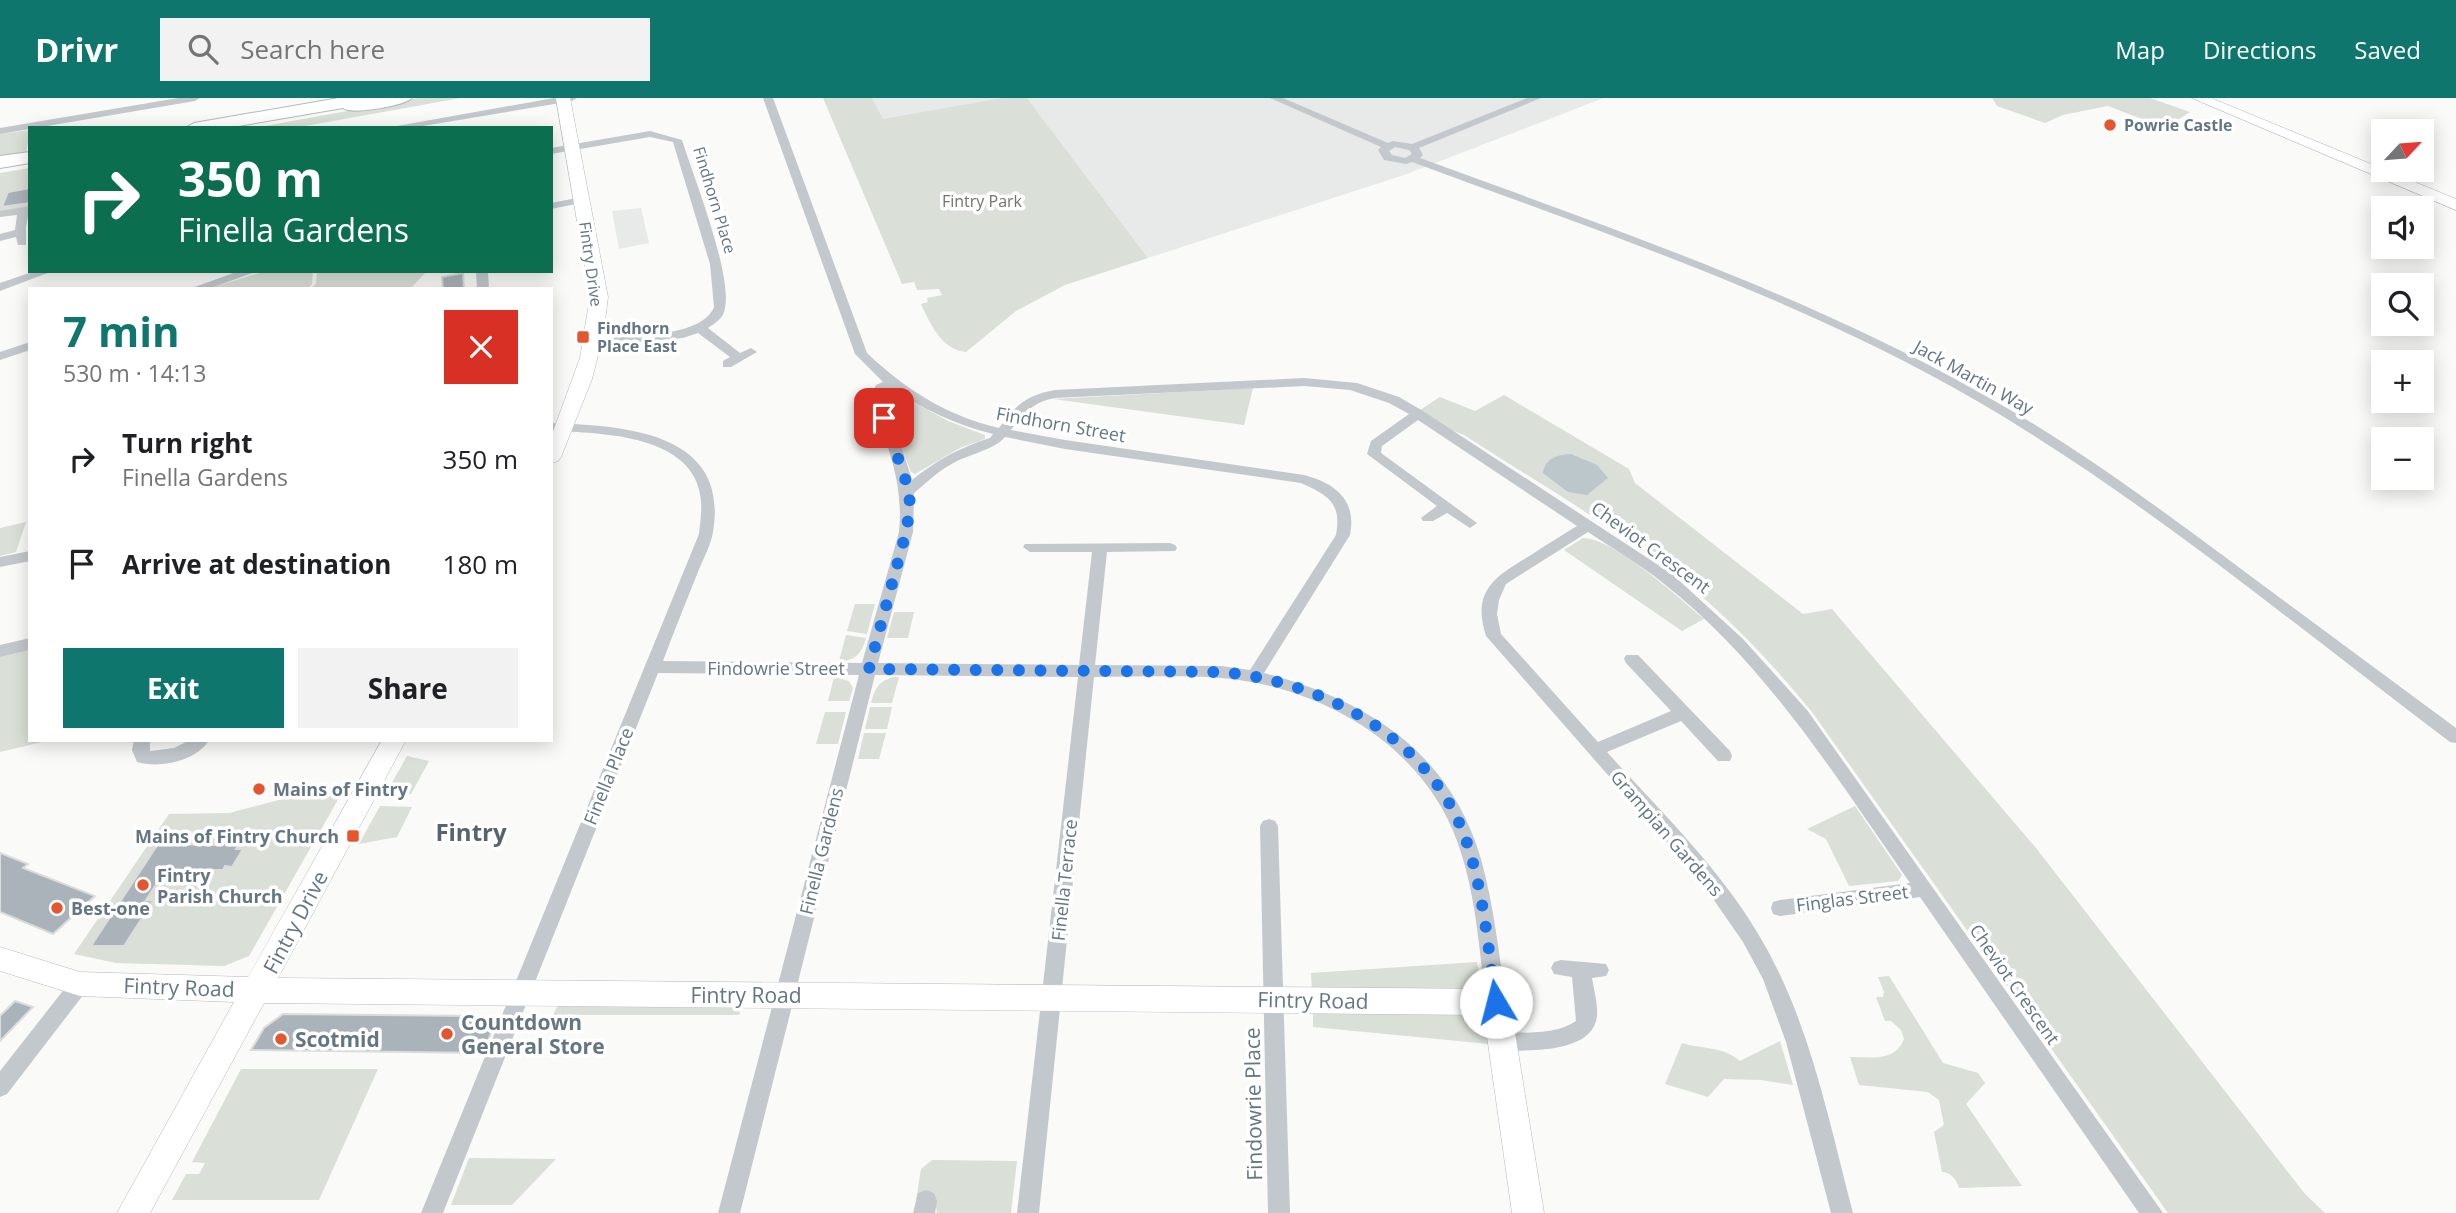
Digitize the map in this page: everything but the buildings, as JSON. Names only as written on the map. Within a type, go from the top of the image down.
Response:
[{"type":"highway","points":[[204,126],[331,101],[369,98]]},
{"type":"highway","points":[[249,126],[403,98]]},
{"type":"highway","points":[[0,162],[28,157]]},
{"type":"highway","points":[[0,170],[28,164]]},
{"type":"street","points":[[103,114],[106,98]]},
{"type":"street","points":[[30,126],[195,98]]},
{"type":"street","points":[[415,126],[566,98]]},
{"type":"street","name":"Fintry Drive","points":[[553,448],[558,427],[592,342],[599,297],[566,98]]},
{"type":"street","name":"Findhorn Street","points":[[768,98],[861,354],[891,383],[944,414],[1001,434],[1304,479],[1323,486],[1337,497],[1345,509],[1348,521],[1343,535],[1255,675]]},
{"type":"street","name":"Jack Martin Way","points":[[1275,98],[1387,146],[1399,144],[1413,153],[1732,278],[1835,322],[1945,378],[2040,433],[2137,499],[2456,737]]},
{"type":"street","name":"Jack Martin Way","points":[[1387,146],[1383,153],[1388,158],[1402,161],[1413,153],[1536,98]]},
{"type":"street","points":[[2199,98],[2456,205]]},
{"type":"street","points":[[0,131],[28,126]]},
{"type":"street","name":"Findhorn Place","points":[[572,147],[650,134],[671,136],[680,145],[716,264],[720,307],[711,322],[700,328]]},
{"type":"street","points":[[553,151],[572,147]]},
{"type":"street","points":[[553,206],[582,200]]},
{"type":"street","points":[[0,214],[27,210],[21,237],[0,238]]},
{"type":"street","points":[[0,287],[41,273]]},
{"type":"street","points":[[201,287],[246,273]]},
{"type":"street","points":[[592,342],[684,334],[700,328],[739,358]]},
{"type":"street","points":[[0,356],[28,347]]},
{"type":"street","name":"Cheviot Crescent","points":[[1001,434],[1024,405],[1039,397],[1055,394],[1279,382],[1352,386],[1394,400],[1418,414],[1632,552],[1692,598],[1765,671],[1801,714],[2152,1213]]},
{"type":"street","name":"Finella Gardens","points":[[729,1213],[906,532],[910,508],[909,490],[876,398],[881,388],[891,383]]},
{"type":"street","points":[[1418,414],[1376,444],[1374,454],[1470,523]]},
{"type":"street","name":"Finella Place","points":[[432,1213],[706,534],[710,498],[705,482],[694,466],[677,451],[649,436],[609,428],[558,427]]},
{"type":"street","points":[[909,490],[942,463],[965,450],[995,442],[1001,434]]},
{"type":"street","points":[[1428,519],[1447,507]]},
{"type":"street","name":"Grampian Gardens","points":[[1589,525],[1501,580],[1492,592],[1488,609],[1494,636],[1706,875],[1756,946],[1774,984],[1797,1046],[1842,1213]]},
{"type":"street","points":[[1030,548],[1171,548]]},
{"type":"street","name":"Finella Terrace","points":[[1028,1213],[1100,548]]},
{"type":"street","points":[[0,562],[28,556]]},
{"type":"street","points":[[0,651],[28,644]]},
{"type":"street","points":[[1632,659],[1724,756]]},
{"type":"street","name":"Findowrie Street","points":[[652,667],[1221,672],[1255,675],[1329,698],[1392,738],[1423,767],[1448,803],[1466,838],[1477,879],[1528,1213]]},
{"type":"street","points":[[1595,750],[1683,713]]},
{"type":"street","points":[[142,742],[140,750],[143,757],[152,758],[188,750],[198,742]]},
{"type":"street","name":"Fintry Drive","points":[[133,1213],[393,742]]},
{"type":"street","name":"Findowrie Place","points":[[1269,826],[1279,1213]]},
{"type":"street","name":"Finglas Street","points":[[1780,908],[1924,889]]},
{"type":"street","name":"Fintry Road","points":[[0,958],[42,974],[80,984],[164,989],[1496,1002]]},
{"type":"street","points":[[1502,1042],[1569,1037],[1581,1031],[1587,1020],[1580,969]]},
{"type":"street","points":[[0,1087],[80,984]]},
{"type":"shaded area","points":[[872,98],[1002,98],[883,120]]},
{"type":"shaded area","points":[[1027,98],[1604,98],[1404,175],[1148,258]]},
{"type":"shaded area","points":[[641,208],[649,243],[619,249],[612,211]]},
{"type":"shaded area","points":[[1571,454],[1597,465],[1608,478],[1587,495],[1568,492],[1543,473],[1552,458]]},
{"type":"green space","points":[[418,98],[461,98],[305,126],[265,126]]},
{"type":"green space","name":"Fintry Park","points":[[823,98],[872,98],[883,119],[1002,98],[1027,98],[1148,258],[1065,285],[1016,311],[966,352],[957,350],[938,335],[921,304],[928,302],[927,298],[942,295],[939,289],[917,290],[914,282],[902,284]]},
{"type":"green space","points":[[1992,98],[2150,98],[2190,112],[2165,128],[2108,106],[2063,115],[2045,123],[1997,106]]},
{"type":"green space","points":[[28,130],[26,153],[0,159],[0,134]]},
{"type":"green space","points":[[28,168],[28,188],[8,192],[2,207],[28,203],[28,207],[0,212],[0,173]]},
{"type":"green space","points":[[259,273],[313,273],[309,287],[214,287]]},
{"type":"green space","points":[[317,273],[425,273],[412,287],[313,287]]},
{"type":"green space","points":[[1253,388],[1244,425],[1053,399]]},
{"type":"green space","points":[[889,392],[897,393],[948,421],[985,435],[985,439],[960,448],[915,474],[911,472],[883,397]]},
{"type":"green space","points":[[1504,395],[1629,469],[1635,483],[1803,614],[1832,609],[2036,848],[2305,1194],[2325,1213],[2168,1213],[1812,712],[1763,656],[1711,604],[1648,554],[1464,435],[1420,410],[1440,397],[1475,411]]},
{"type":"green space","points":[[26,522],[16,552],[0,556],[0,528]]},
{"type":"green space","points":[[1583,538],[1596,541],[1628,558],[1704,619],[1682,631],[1564,550]]},
{"type":"green space","points":[[855,604],[875,604],[867,634],[847,631]]},
{"type":"green space","points":[[894,612],[914,612],[908,638],[887,638]]},
{"type":"green space","points":[[846,635],[866,638],[857,655],[849,660],[839,661]]},
{"type":"green space","points":[[28,650],[28,742],[42,742],[0,752],[0,657]]},
{"type":"green space","points":[[834,677],[849,681],[853,688],[849,701],[828,701]]},
{"type":"green space","points":[[893,677],[899,677],[892,703],[871,703],[878,686]]},
{"type":"green space","points":[[870,707],[892,707],[887,729],[865,729]]},
{"type":"green space","points":[[825,712],[846,712],[838,744],[816,744]]},
{"type":"green space","points":[[864,733],[886,733],[879,759],[858,759]]},
{"type":"green space","points":[[407,756],[429,761],[411,794],[385,795]]},
{"type":"green space","points":[[348,782],[249,956],[224,966],[116,963],[74,954],[169,814],[229,813]]},
{"type":"green space","points":[[380,806],[412,807],[397,837],[359,844]]},
{"type":"green space","points":[[1855,806],[1902,875],[1898,881],[1849,886],[1826,839],[1807,829]]},
{"type":"green space","points":[[1477,962],[1480,983],[1467,992],[1312,990],[1311,973]]},
{"type":"green space","points":[[1889,976],[1943,1063],[1978,1073],[1985,1083],[1966,1104],[2022,1186],[1959,1188],[1953,1177],[1942,1172],[1934,1132],[1944,1125],[1939,1100],[1928,1092],[1859,1085],[1850,1057],[1889,1055],[1895,1052],[1904,1039],[1901,1030],[1891,1021],[1885,1021],[1876,997],[1883,997],[1884,992],[1878,977]]},
{"type":"green space","points":[[559,1003],[742,1005],[739,1015],[553,1015]]},
{"type":"green space","points":[[1313,1010],[1470,1012],[1487,1023],[1489,1044],[1313,1027]]},
{"type":"green space","points":[[1780,1041],[1793,1085],[1761,1080],[1724,1079],[1708,1097],[1665,1084],[1682,1043],[1720,1051],[1740,1061]]},
{"type":"green space","points":[[241,1069],[378,1069],[319,1200],[172,1200],[186,1174],[199,1174],[205,1163],[192,1162]]},
{"type":"green space","points":[[469,1158],[556,1159],[512,1205],[451,1205]]},
{"type":"green space","points":[[932,1160],[1017,1161],[1011,1213],[937,1213],[935,1201],[916,1201],[921,1169]]},
{"type":"place","name":"Powrie Castle","points":[[2110,125]]},
{"type":"place","name":"Findhorn Place East","points":[[583,337]]},
{"type":"place","name":"Mains of Fintry","points":[[259,789]]},
{"type":"place","name":"Mains of Fintry Church","points":[[353,836]]},
{"type":"place","name":"Fintry Parish Church","points":[[143,885]]},
{"type":"place","name":"Best-one","points":[[57,908]]},
{"type":"place","name":"Countdown General Store","points":[[447,1034]]},
{"type":"place","name":"Scotmid","points":[[281,1039]]},
{"type":"district","name":"Fintry","points":[[471,831]]},
{"type":"route","points":[[884,418],[909,490],[910,508],[869,669],[1221,672],[1255,675],[1292,684],[1329,698],[1357,713],[1392,738],[1423,767],[1448,803],[1466,838],[1477,879],[1496,1002]]}]
